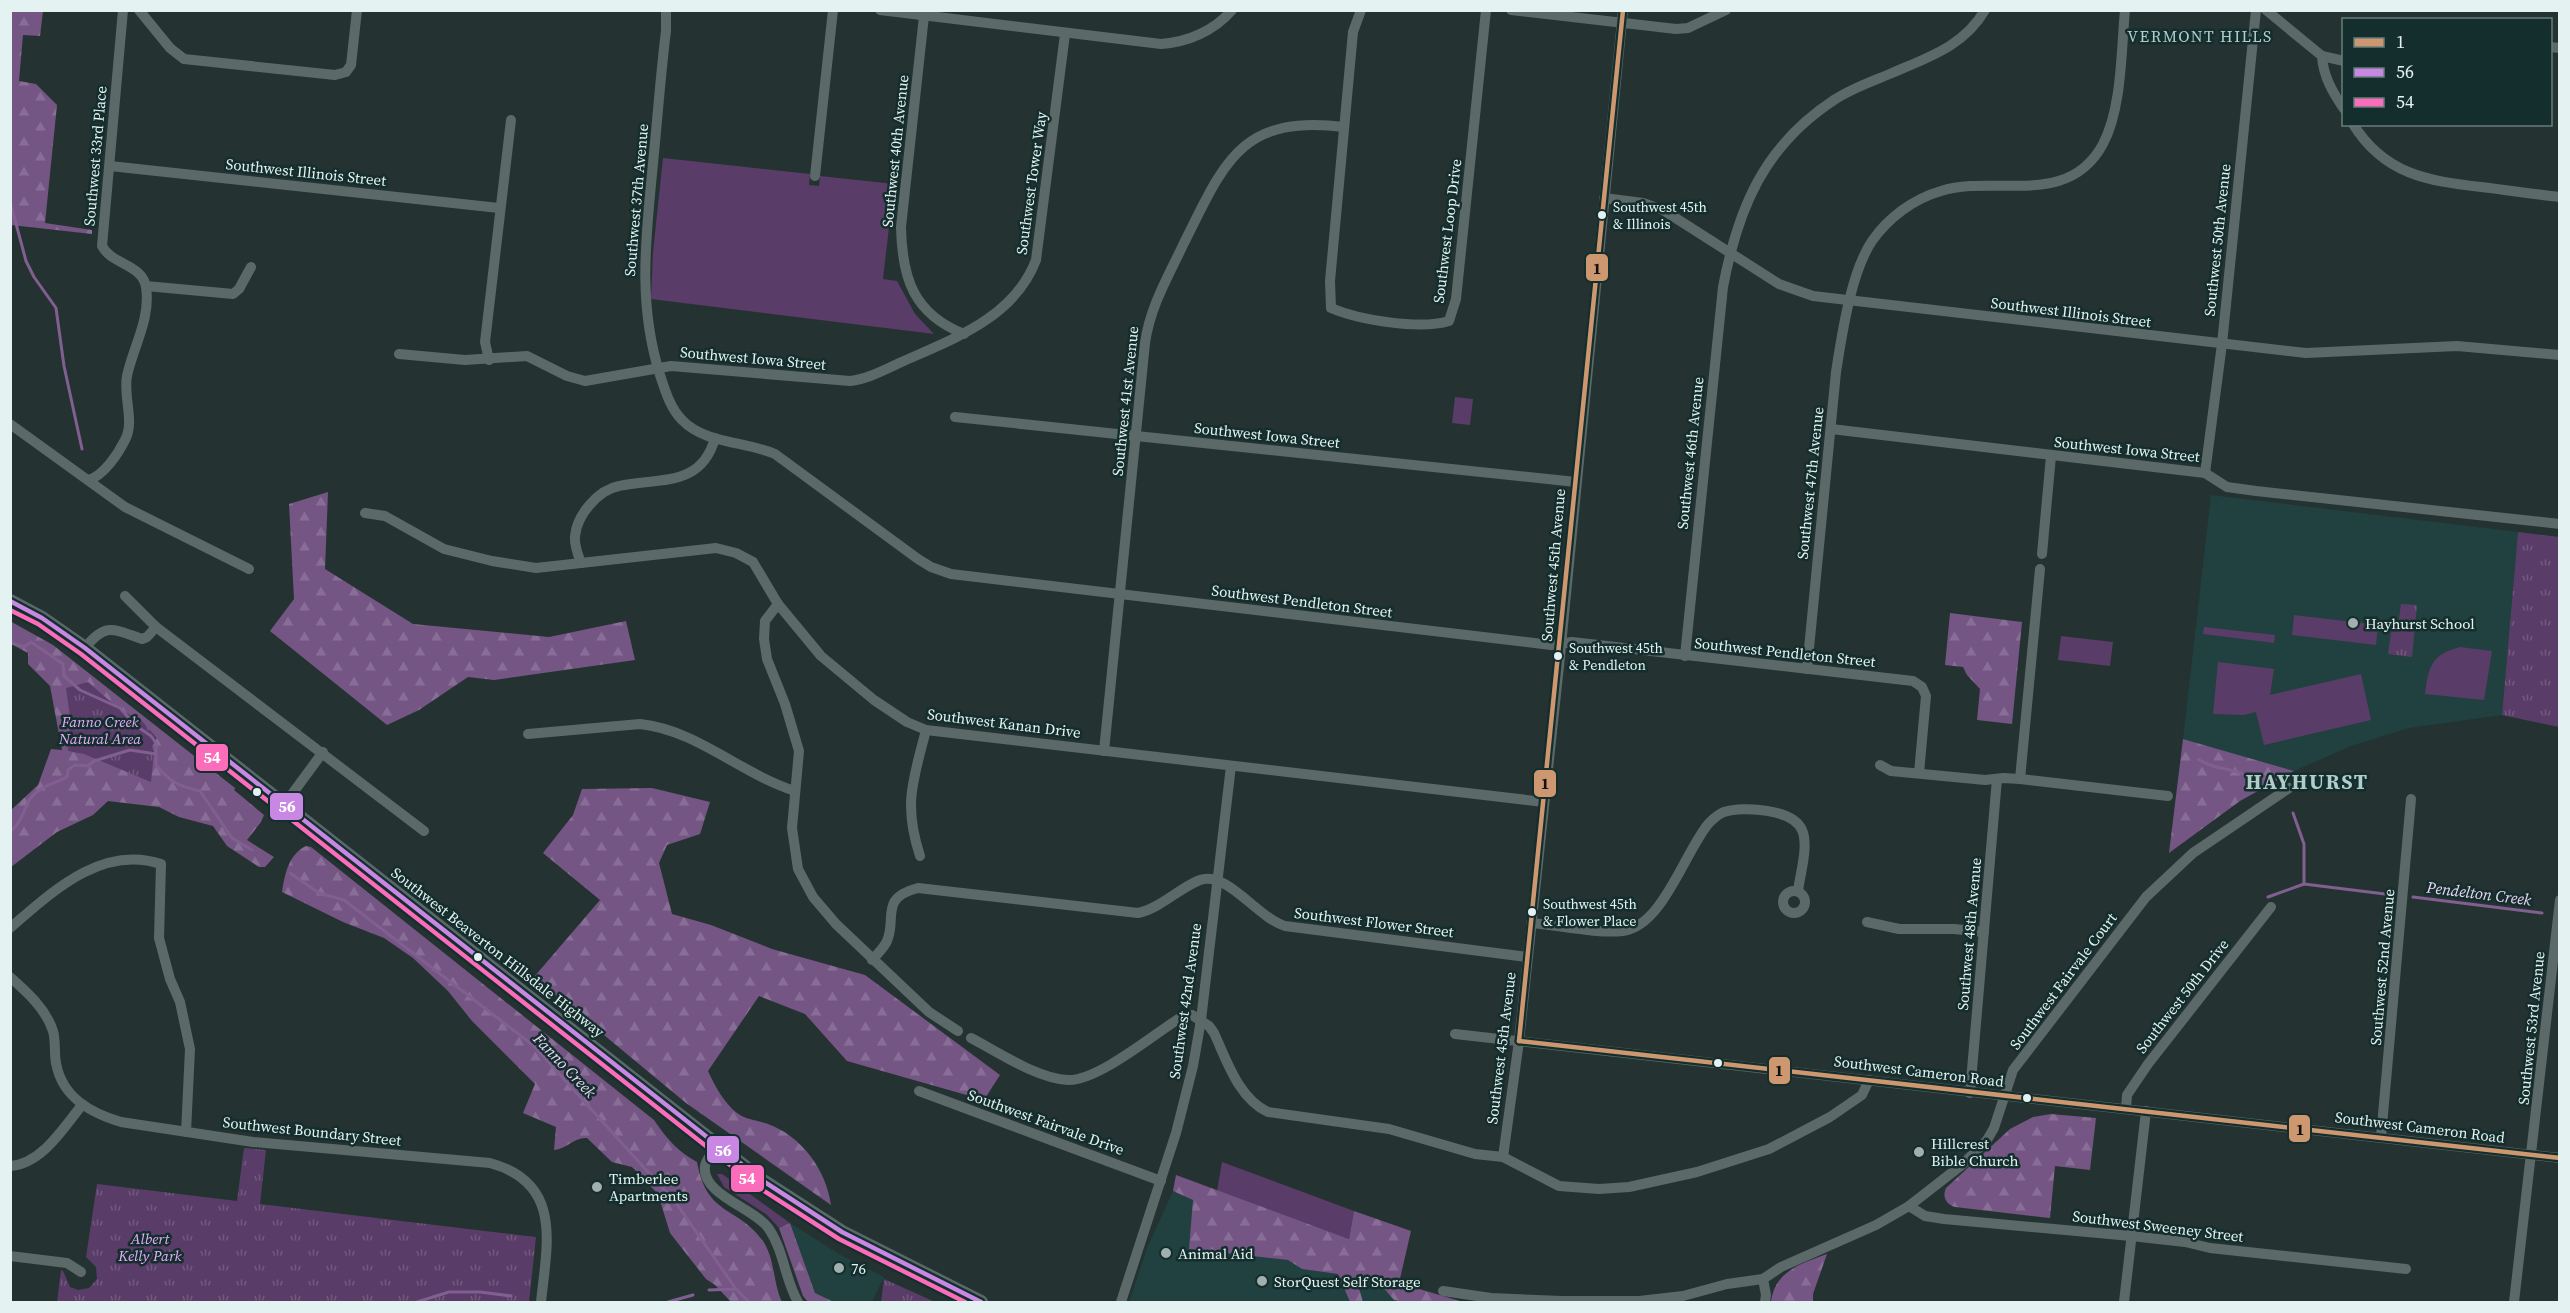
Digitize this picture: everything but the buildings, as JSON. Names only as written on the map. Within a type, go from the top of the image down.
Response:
[{"type":"main road","name":"Southwest Beaverton Hillsdale Highway","points":[[10,602],[42,618],[85,648],[717,1146],[820,1220],[897,1262],[981,1302]]},
{"type":"street","name":"Southwest 33rd Place","points":[[123,10],[102,246],[107,255],[132,267],[141,275],[146,286]]},
{"type":"street","points":[[139,10],[170,48],[184,59],[335,75],[346,72],[351,65],[357,10]]},
{"type":"street","name":"Southwest 37th Avenue","points":[[666,10],[644,268],[646,314],[658,368],[671,403],[679,416],[695,431],[715,438]]},
{"type":"street","points":[[815,176],[833,10]]},
{"type":"street","points":[[880,10],[1148,44],[1173,43],[1206,31],[1232,10]]},
{"type":"street","name":"Southwest Loop Drive","points":[[1361,10],[1353,32],[1330,281],[1331,308],[1364,319],[1427,324],[1449,321],[1456,299],[1486,10]]},
{"type":"street","points":[[1510,10],[1623,16],[1676,29],[1688,28],[1726,10]]},
{"type":"street","name":"Southwest 46th Avenue","points":[[1685,656],[1720,309],[1729,253],[1752,190],[1788,140],[1834,100],[1858,87],[1949,49],[1970,32],[1985,10]]},
{"type":"street","name":"Southwest 47th Avenue","points":[[1807,669],[1836,372],[1860,264],[1871,242],[1887,223],[1919,200],[1942,190],[2048,185],[2078,171],[2094,158],[2114,118],[2126,10]]},
{"type":"street","name":"Southwest 50th Avenue","points":[[2205,473],[2222,344],[2256,10]]},
{"type":"street","points":[[2266,10],[2322,56],[2342,61]]},
{"type":"street","name":"Southwest 40th Avenue","points":[[924,16],[901,227],[904,261],[908,279],[920,303],[935,320],[964,334]]},
{"type":"street","name":"Southwest 45th Avenue","points":[[1503,1157],[1519,1041],[1561,643],[1623,16]]},
{"type":"street","name":"Southwest Tower Way","points":[[860,380],[964,334],[1001,310],[1031,275],[1036,260],[1065,34]]},
{"type":"street","points":[[2322,56],[2322,65],[2331,89],[2342,107]]},
{"type":"street","points":[[489,360],[485,342],[499,208],[512,120]]},
{"type":"street","name":"Southwest 41st Avenue","points":[[1104,751],[1150,318],[1159,294],[1224,167],[1243,147],[1281,128],[1302,124],[1344,127]]},
{"type":"street","points":[[2354,126],[2368,146],[2382,158],[2422,178],[2559,197]]},
{"type":"street","name":"Southwest Illinois Street","points":[[110,166],[499,208]]},
{"type":"street","name":"Southwest Illinois Street","points":[[1605,198],[1643,203],[1663,210],[1729,253],[1796,292],[1813,296],[2317,354],[2457,346],[2559,355]]},
{"type":"street","points":[[89,480],[98,477],[126,439],[128,429],[127,377],[147,310],[146,286],[233,294],[239,289],[251,267]]},
{"type":"street","name":"Southwest Iowa Street","points":[[399,354],[465,360],[527,356],[567,376],[585,381],[608,379],[670,366],[860,380]]},
{"type":"street","name":"Southwest Iowa Street","points":[[955,417],[1576,482]]},
{"type":"street","points":[[10,424],[125,507],[249,569]]},
{"type":"street","name":"Southwest Iowa Street","points":[[1831,429],[2205,473],[2227,487],[2559,524]]},
{"type":"street","points":[[580,563],[575,534],[583,516],[597,497],[617,486],[663,482],[684,475],[705,459],[712,450],[715,438]]},
{"type":"street","name":"Southwest Pendleton Street","points":[[715,438],[758,448],[781,458],[906,551],[937,569],[961,575],[1551,645],[1572,642],[1913,681],[1922,687],[1926,696],[1919,773]]},
{"type":"street","points":[[2042,554],[2051,456]]},
{"type":"street","name":"Southwest Kanan Drive","points":[[365,513],[385,516],[437,545],[461,554],[536,568],[723,549],[744,556],[753,562],[778,604],[821,657],[874,700],[907,722],[926,730],[1544,802]]},
{"type":"street","points":[[2020,779],[2040,569]]},
{"type":"street","points":[[125,596],[156,627],[424,831]]},
{"type":"street","points":[[778,604],[765,621],[764,639],[767,659],[785,704],[799,750],[792,828],[793,849],[802,879],[819,905],[872,960],[929,1012],[958,1031]]},
{"type":"street","points":[[85,648],[95,635],[108,629],[120,630],[142,639],[156,627]]},
{"type":"street","points":[[528,734],[640,724],[656,726],[691,738],[776,785],[795,791]]},
{"type":"street","points":[[920,856],[913,835],[910,804],[926,730]]},
{"type":"street","points":[[284,805],[323,752]]},
{"type":"street","points":[[1880,765],[1891,771],[1985,780],[2020,779],[2168,796]]},
{"type":"street","name":"Southwest 42nd Avenue","points":[[1121,1302],[1183,1109],[1201,1020],[1231,766]]},
{"type":"street","name":"Southwest 48th Avenue","points":[[1970,1093],[1997,778]]},
{"type":"street","name":"Southwest Fairvale Court","points":[[1443,1291],[1491,1300],[1646,1301],[1683,1296],[1727,1284],[1763,1279],[1781,1267],[1868,1229],[1909,1206],[1978,1150],[1994,1128],[2013,1070],[2146,897],[2193,853],[2289,788]]},
{"type":"street","name":"Southwest 52nd Avenue","points":[[2381,1137],[2411,799]]},
{"type":"street","points":[[1531,923],[1612,931],[1637,927],[1656,909],[1704,829],[1718,815],[1734,810],[1780,813],[1788,815],[1797,822],[1804,837],[1798,891]]},
{"type":"street","points":[[10,928],[59,886],[82,872],[122,861],[136,860],[161,864],[159,938],[170,979],[180,1002],[190,1049],[186,1132]]},
{"type":"street","points":[[872,960],[888,940],[892,906],[904,894],[918,888],[1138,913],[1149,910],[1200,880],[1217,880]]},
{"type":"street","name":"Southwest Flower Street","points":[[1217,880],[1235,891],[1265,917],[1285,926],[1527,957]]},
{"type":"street","name":"Southwest 53rd Avenue","points":[[2514,1302],[2559,900]]},
{"type":"street","name":"Southwest 50th Drive","points":[[2126,1109],[2127,1095],[2148,1064],[2271,907]]},
{"type":"street","points":[[1867,922],[1899,929],[1954,929],[1984,932]]},
{"type":"street","points":[[10,977],[31,995],[48,1020],[54,1033],[58,1071],[70,1093],[82,1105],[42,1151],[27,1162],[10,1166]]},
{"type":"street","points":[[971,1038],[1052,1077],[1075,1080],[1100,1070],[1180,1018],[1192,1016],[1201,1020],[1214,1033],[1245,1094],[1261,1109],[1285,1116],[1389,1129],[1475,1154],[1503,1157],[1549,1182],[1568,1188],[1629,1187],[1697,1172],[1769,1149],[1787,1141],[1862,1095],[1869,1080]]},
{"type":"street","name":"Southwest Cameron Road","points":[[1455,1034],[2559,1158]]},
{"type":"street","name":"Southwest Fairvale Drive","points":[[919,1091],[1161,1181]]},
{"type":"street","name":"Southwest Boundary Street","points":[[82,1105],[99,1116],[121,1122],[186,1132],[253,1142],[490,1162],[514,1171],[524,1179],[543,1204],[547,1220],[548,1239],[541,1302]]},
{"type":"street","points":[[2124,1302],[2146,1111]]},
{"type":"street","points":[[717,1146],[706,1164],[705,1172],[709,1183],[726,1198],[754,1214],[769,1228],[798,1302]]},
{"type":"street","name":"Southwest Sweeney Street","points":[[1909,1206],[1925,1216],[1944,1219],[2131,1236],[2186,1242],[2210,1248],[2406,1269]]},
{"type":"street","points":[[10,1256],[67,1263],[81,1272]]},
{"type":"street","points":[[1763,1279],[1765,1302]]},
{"type":"shaded area","name":"Hayhurst School","points":[[2211,495],[2518,532],[2502,715],[2409,728],[2351,746],[2294,771],[2183,739]]},
{"type":"shaded area","points":[[1173,1191],[1193,1200],[1190,1249],[1288,1260],[1302,1269],[1338,1274],[1350,1302],[1129,1302],[1148,1246]]},
{"type":"shaded area","points":[[790,1223],[839,1254],[884,1277],[872,1302],[834,1302],[815,1293]]},
{"type":"shaded area","points":[[1356,1278],[1381,1285],[1394,1300],[1403,1302],[1363,1302]]},
{"type":"green space","points":[[11,10],[43,11],[40,36],[23,35],[19,81],[36,84],[57,105],[45,223],[92,230],[92,234],[11,225]]},
{"type":"green space","points":[[663,158],[810,174],[809,185],[819,186],[820,176],[894,184],[883,279],[897,281],[915,314],[934,334],[651,299],[653,252]]},
{"type":"green space","points":[[1455,397],[1473,399],[1470,425],[1452,423]]},
{"type":"green space","points":[[328,492],[325,569],[413,624],[549,637],[626,621],[635,660],[494,680],[468,677],[419,710],[387,725],[270,631],[294,599],[289,504]]},
{"type":"green space","points":[[2518,532],[2559,537],[2559,727],[2502,715]]},
{"type":"green space","points":[[2401,604],[2417,605],[2412,657],[2388,654],[2392,626],[2398,626]]},
{"type":"green space","points":[[1950,613],[2022,622],[2012,724],[1977,720],[1980,689],[1963,667],[1945,665]]},
{"type":"green space","points":[[2294,615],[2378,625],[2376,645],[2292,635]]},
{"type":"green space","points":[[10,621],[53,645],[235,788],[234,790],[264,815],[247,840],[274,857],[265,867],[259,867],[227,846],[213,826],[179,817],[159,807],[108,801],[93,815],[57,832],[11,867],[11,810],[38,785],[51,749],[62,750],[50,686],[28,664],[28,653],[11,644]]},
{"type":"green space","points":[[2204,627],[2275,635],[2274,643],[2203,634]]},
{"type":"green space","points":[[2061,636],[2113,642],[2110,666],[2058,660]]},
{"type":"green space","points":[[2460,647],[2492,651],[2484,700],[2425,694],[2433,663],[2443,654]]},
{"type":"green space","points":[[2218,662],[2274,669],[2270,695],[2361,674],[2371,720],[2264,745],[2256,712],[2244,715],[2213,714]]},
{"type":"green space","name":"Fanno Creek Natural Area","points":[[88,682],[119,709],[141,720],[157,738],[152,747],[154,752],[151,782],[84,754],[68,751],[70,717],[66,688]]},
{"type":"green space","points":[[2183,739],[2294,771],[2240,801],[2169,853]]},
{"type":"green space","points":[[652,788],[710,802],[700,834],[667,845],[659,863],[672,914],[711,925],[772,949],[865,975],[1000,1075],[984,1100],[847,1061],[805,1014],[759,996],[708,1071],[724,1099],[737,1113],[780,1129],[801,1145],[824,1179],[831,1205],[686,1103],[534,977],[600,900],[543,853],[573,815],[582,789]]},
{"type":"green space","points":[[306,846],[311,847],[654,1120],[673,1144],[697,1162],[702,1180],[715,1202],[743,1221],[763,1241],[770,1255],[782,1302],[731,1302],[706,1279],[670,1233],[658,1194],[632,1167],[612,1162],[587,1138],[578,1139],[563,1148],[554,1150],[556,1127],[523,1113],[535,1084],[472,1021],[448,991],[413,958],[384,938],[343,922],[282,892],[291,860]]},
{"type":"green space","points":[[2051,1114],[2096,1118],[2090,1170],[2055,1166],[2050,1218],[1955,1207],[1947,1202],[1944,1194],[1946,1188],[2010,1129],[2033,1117]]},
{"type":"green space","name":"Albert Kelly Park","points":[[244,1148],[266,1150],[260,1204],[536,1237],[529,1302],[57,1302],[61,1270],[70,1287],[78,1290],[89,1288],[97,1279],[96,1267],[86,1257],[97,1184],[237,1201]]},
{"type":"green space","points":[[1222,1162],[1354,1211],[1349,1239],[1217,1191]]},
{"type":"green space","points":[[717,1174],[722,1174],[790,1223],[779,1228],[766,1214],[724,1187]]},
{"type":"green space","points":[[1176,1175],[1349,1239],[1354,1211],[1411,1231],[1399,1283],[1463,1302],[1394,1300],[1381,1285],[1356,1278],[1363,1302],[1350,1302],[1338,1274],[1302,1269],[1288,1260],[1189,1249],[1193,1200],[1173,1191]]},
{"type":"green space","points":[[790,1223],[815,1293],[834,1302],[808,1302],[803,1296],[779,1228]]},
{"type":"green space","points":[[1827,1254],[1813,1294],[1813,1302],[1771,1302],[1773,1291],[1790,1270]]},
{"type":"green space","points":[[884,1279],[935,1302],[881,1302]]},
{"type":"waterway","points":[[10,201],[26,261],[34,277],[56,308],[64,366],[82,449]]},
{"type":"waterway","name":"Fanno Creek","points":[[10,637],[12,643],[24,647],[31,642],[63,664],[64,676],[80,690],[120,708],[156,743],[156,765],[161,771],[175,782],[200,791],[232,838],[252,850]]},
{"type":"waterway","points":[[10,832],[20,820],[30,799],[42,788],[67,777],[68,770],[75,765],[88,766],[94,761],[130,750],[156,754]]},
{"type":"waterway","name":"Pendelton Creek","points":[[2198,759],[2251,778],[2260,775],[2276,786]]},
{"type":"waterway","name":"Pendelton Creek","points":[[2293,813],[2304,844],[2304,884]]},
{"type":"waterway","name":"Fanno Creek","points":[[290,873],[319,893],[344,900],[534,1046],[676,1203],[736,1289],[749,1302]]},
{"type":"waterway","name":"Pendelton Creek","points":[[2268,897],[2304,884],[2393,895]]},
{"type":"waterway","name":"Pendelton Creek","points":[[2413,897],[2542,913]]},
{"type":"waterway","points":[[709,1290],[736,1289]]},
{"type":"waterway","points":[[417,1302],[449,1292],[480,1292],[511,1296]]},
{"type":"waterway","points":[[668,1302],[693,1295]]},
{"type":"transit line","name":"1","points":[[1519,1041],[1623,10]]},
{"type":"transit line","name":"56","points":[[10,601],[42,618],[85,648],[763,1181],[842,1232],[981,1302]]},
{"type":"transit line","name":"54","points":[[10,610],[38,624],[81,654],[758,1187],[839,1239],[965,1302]]},
{"type":"transit line","name":"1","points":[[1519,1041],[2560,1158]]},
{"type":"place","name":"Southwest 45th & Illinois","points":[[1602,215]]},
{"type":"place","name":"Hayhurst School","points":[[2353,623]]},
{"type":"place","name":"Southwest 45th & Pendleton","points":[[1558,656]]},
{"type":"place","name":"Southwest 45th & Flower Place","points":[[1532,912]]},
{"type":"place","name":"Hillcrest Bible Church","points":[[1919,1152]]},
{"type":"place","name":"Timberlee Apartments","points":[[597,1187]]},
{"type":"place","name":"Animal Aid","points":[[1166,1253]]},
{"type":"place","name":"76","points":[[839,1268]]},
{"type":"place","name":"StorQuest Self Storage","points":[[1262,1281]]},
{"type":"district","name":"VERMONT HILLS","points":[[2200,36]]},
{"type":"district","name":"HAYHURST","points":[[2307,781]]}]
